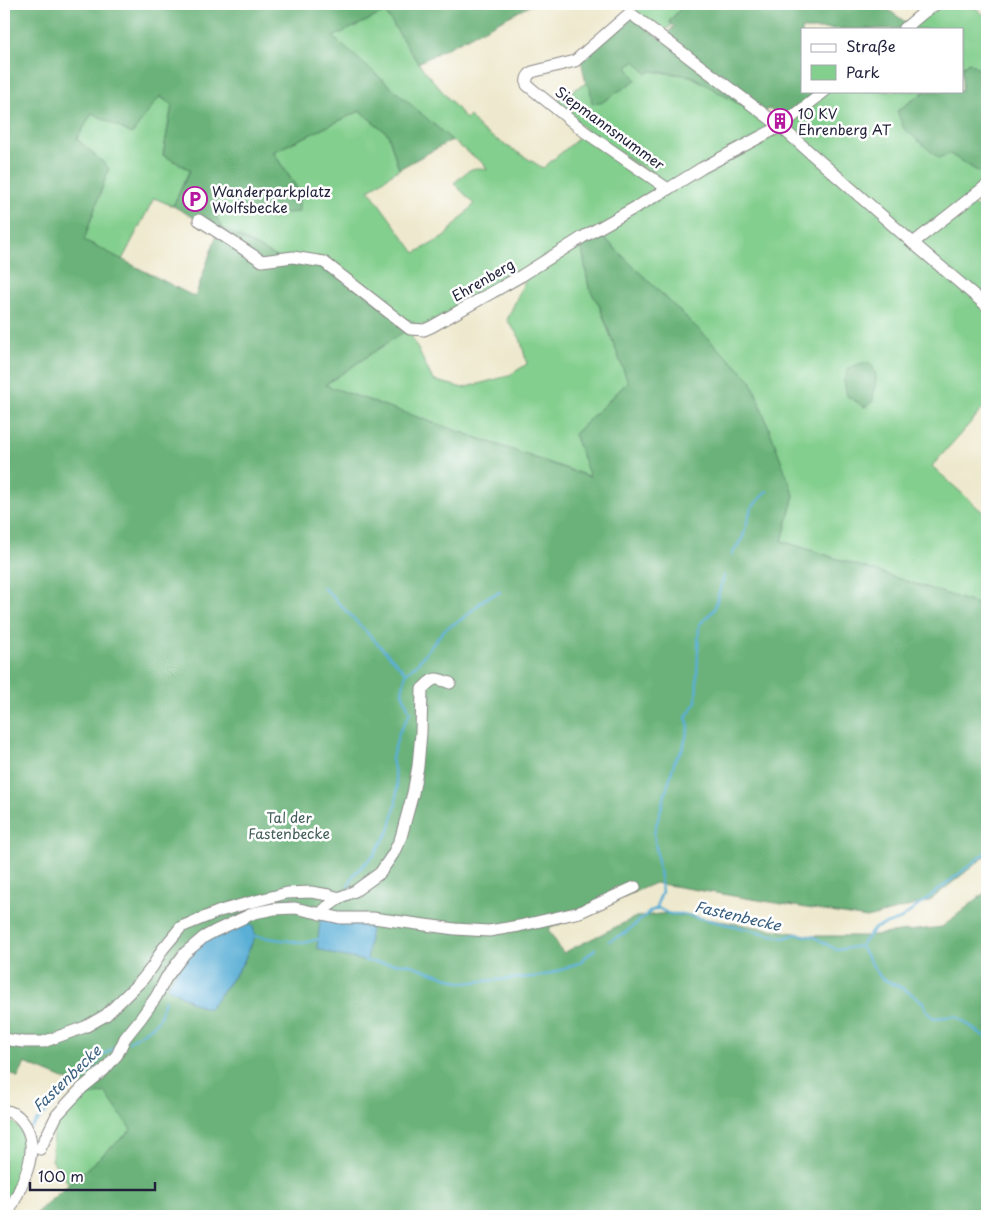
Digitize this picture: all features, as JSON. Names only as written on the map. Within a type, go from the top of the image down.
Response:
[{"type":"street","points":[[905,28],[936,4]]},
{"type":"street","name":"Siepmannsnummer","points":[[668,189],[578,126],[527,85],[526,80],[528,76],[532,72],[575,61],[630,13],[780,126]]},
{"type":"street","name":"Ehrenberg","points":[[199,220],[262,261],[292,256],[324,262],[410,329],[424,330],[513,280],[702,168],[780,126],[824,92]]},
{"type":"street","points":[[780,126],[987,306]]},
{"type":"street","points":[[913,243],[987,185]]},
{"type":"street","points":[[320,914],[340,898],[355,891],[380,873],[393,854],[407,819],[418,766],[422,689],[433,679],[437,678],[450,683]]},
{"type":"street","points":[[40,1149],[57,1115],[117,1055],[125,1038],[142,1018],[166,978],[185,953],[204,937],[254,913],[294,908],[340,918],[373,918],[455,929],[489,931],[580,912],[635,887]]},
{"type":"street","points":[[4,1039],[23,1042],[43,1042],[85,1027],[106,1015],[154,966],[162,950],[181,927],[220,911],[287,893],[311,892],[340,898]]},
{"type":"street","points":[[4,1111],[14,1112],[21,1118],[30,1134],[32,1147],[28,1167],[7,1216]]},
{"type":"green space","name":"Tal der Fastenbecke","points":[[4,4],[533,4],[418,63],[385,12],[333,37],[452,140],[399,169],[388,134],[360,111],[273,152],[299,191],[299,212],[250,216],[220,192],[214,212],[222,228],[279,258],[326,263],[408,329],[325,385],[590,477],[574,434],[628,382],[599,305],[589,288],[581,243],[601,235],[751,380],[794,495],[782,541],[987,607],[987,855],[929,901],[867,918],[655,883],[548,929],[563,953],[636,917],[668,913],[814,936],[866,936],[942,927],[987,891],[987,1216],[38,1216],[36,1213],[131,1130],[105,1092],[70,1101],[83,1087],[25,1063],[18,1078],[4,1068]],"holes":[[[160,96],[172,105],[163,155],[190,170],[173,206],[218,231],[195,297],[84,240],[109,168],[77,139],[92,113],[132,134]],[[244,961],[209,1009],[197,1005],[167,987]]]},
{"type":"green space","points":[[633,4],[685,4],[669,21],[673,24],[661,34],[633,9]]},
{"type":"green space","points":[[685,4],[880,4],[907,23],[901,28],[801,28],[801,92],[821,92],[787,120],[769,109],[764,112],[749,110],[691,76],[651,71],[647,74],[635,61],[627,67],[636,80],[601,103],[592,104],[590,87],[586,83],[581,60],[630,16],[662,40],[674,26],[669,22]]},
{"type":"green space","points":[[940,4],[969,4],[987,17],[987,74],[969,62],[964,66],[964,28],[905,28]]},
{"type":"green space","points":[[385,12],[418,63],[466,119],[470,116],[481,130],[543,168],[586,132],[671,188],[823,92],[925,92],[897,111],[950,154],[987,177],[987,183],[966,199],[987,215],[987,404],[932,466],[987,516],[987,607],[782,541],[794,495],[651,285],[596,229],[581,243],[589,288],[599,305],[628,382],[574,434],[591,477],[324,385],[408,329],[433,380],[463,388],[508,376],[527,364],[520,338],[507,320],[526,278],[429,325],[403,325],[222,228],[214,212],[220,192],[250,216],[299,191],[273,152],[360,111],[388,134],[399,169],[369,190],[415,253],[444,237],[474,204],[454,183],[465,173],[473,169],[481,168],[487,170],[484,164],[443,134],[332,37]]},
{"type":"green space","points":[[635,61],[651,71],[691,76],[774,126],[673,183],[667,183],[587,131],[554,102],[586,83],[590,87],[635,80],[627,67]]},
{"type":"green space","points":[[969,62],[987,75],[987,177],[950,154],[939,158],[904,129],[897,111],[925,92],[964,92],[964,66]]},
{"type":"green space","points":[[159,96],[172,105],[163,155],[190,169],[173,206],[154,198],[122,260],[84,240],[109,168],[77,139],[92,113]]},
{"type":"green space","points":[[862,363],[870,363],[876,377],[873,401],[865,407],[847,396],[844,381],[849,368]]},
{"type":"green space","points":[[105,1092],[132,1130],[69,1184],[52,1160],[53,1128],[70,1101]]},
{"type":"green space","points":[[4,1119],[14,1123],[20,1129],[25,1144],[24,1158],[4,1210]]},
{"type":"water","points":[[321,914],[372,919],[367,961],[336,955],[317,948]]},
{"type":"water","points":[[246,924],[253,926],[255,936],[244,961],[209,1009],[197,1005],[167,987],[181,963],[211,934]]},
{"type":"waterway","points":[[732,554],[743,537],[751,508],[767,491]]},
{"type":"waterway","points":[[658,908],[657,904],[662,892],[654,833],[675,760],[683,748],[689,726],[686,717],[696,703],[699,625],[714,610],[724,576]]},
{"type":"waterway","points":[[323,587],[406,673],[402,692],[410,713],[399,733],[392,758],[397,786],[396,804],[389,831],[374,855],[354,874],[348,887]]},
{"type":"waterway","points":[[406,673],[417,664],[444,630],[462,619],[486,598],[500,592]]},
{"type":"waterway","name":"Fastenbecke","points":[[609,941],[625,933],[651,911],[658,908],[669,914],[683,914],[784,938],[796,934],[814,937],[837,950],[860,946],[875,928],[901,919],[987,852]]},
{"type":"waterway","name":"Fastenbecke","points":[[253,936],[304,943],[319,940]]},
{"type":"waterway","points":[[860,946],[881,978],[904,989],[923,1002],[927,1011],[934,1018],[956,1016],[987,1038]]},
{"type":"waterway","name":"Fastenbecke","points":[[365,961],[408,964],[463,983],[542,976],[580,962],[595,949]]},
{"type":"waterway","name":"Fastenbecke","points":[[129,1042],[154,1025],[159,1019],[165,1000]]},
{"type":"waterway","name":"Fastenbecke","points":[[31,1127],[66,1092],[90,1072],[103,1055],[116,1047]]},
{"type":"place","name":"10 KV Ehrenberg AT","points":[[780,121]]},
{"type":"place","name":"Wanderparkplatz Wolfsbecke","points":[[195,199]]}]
